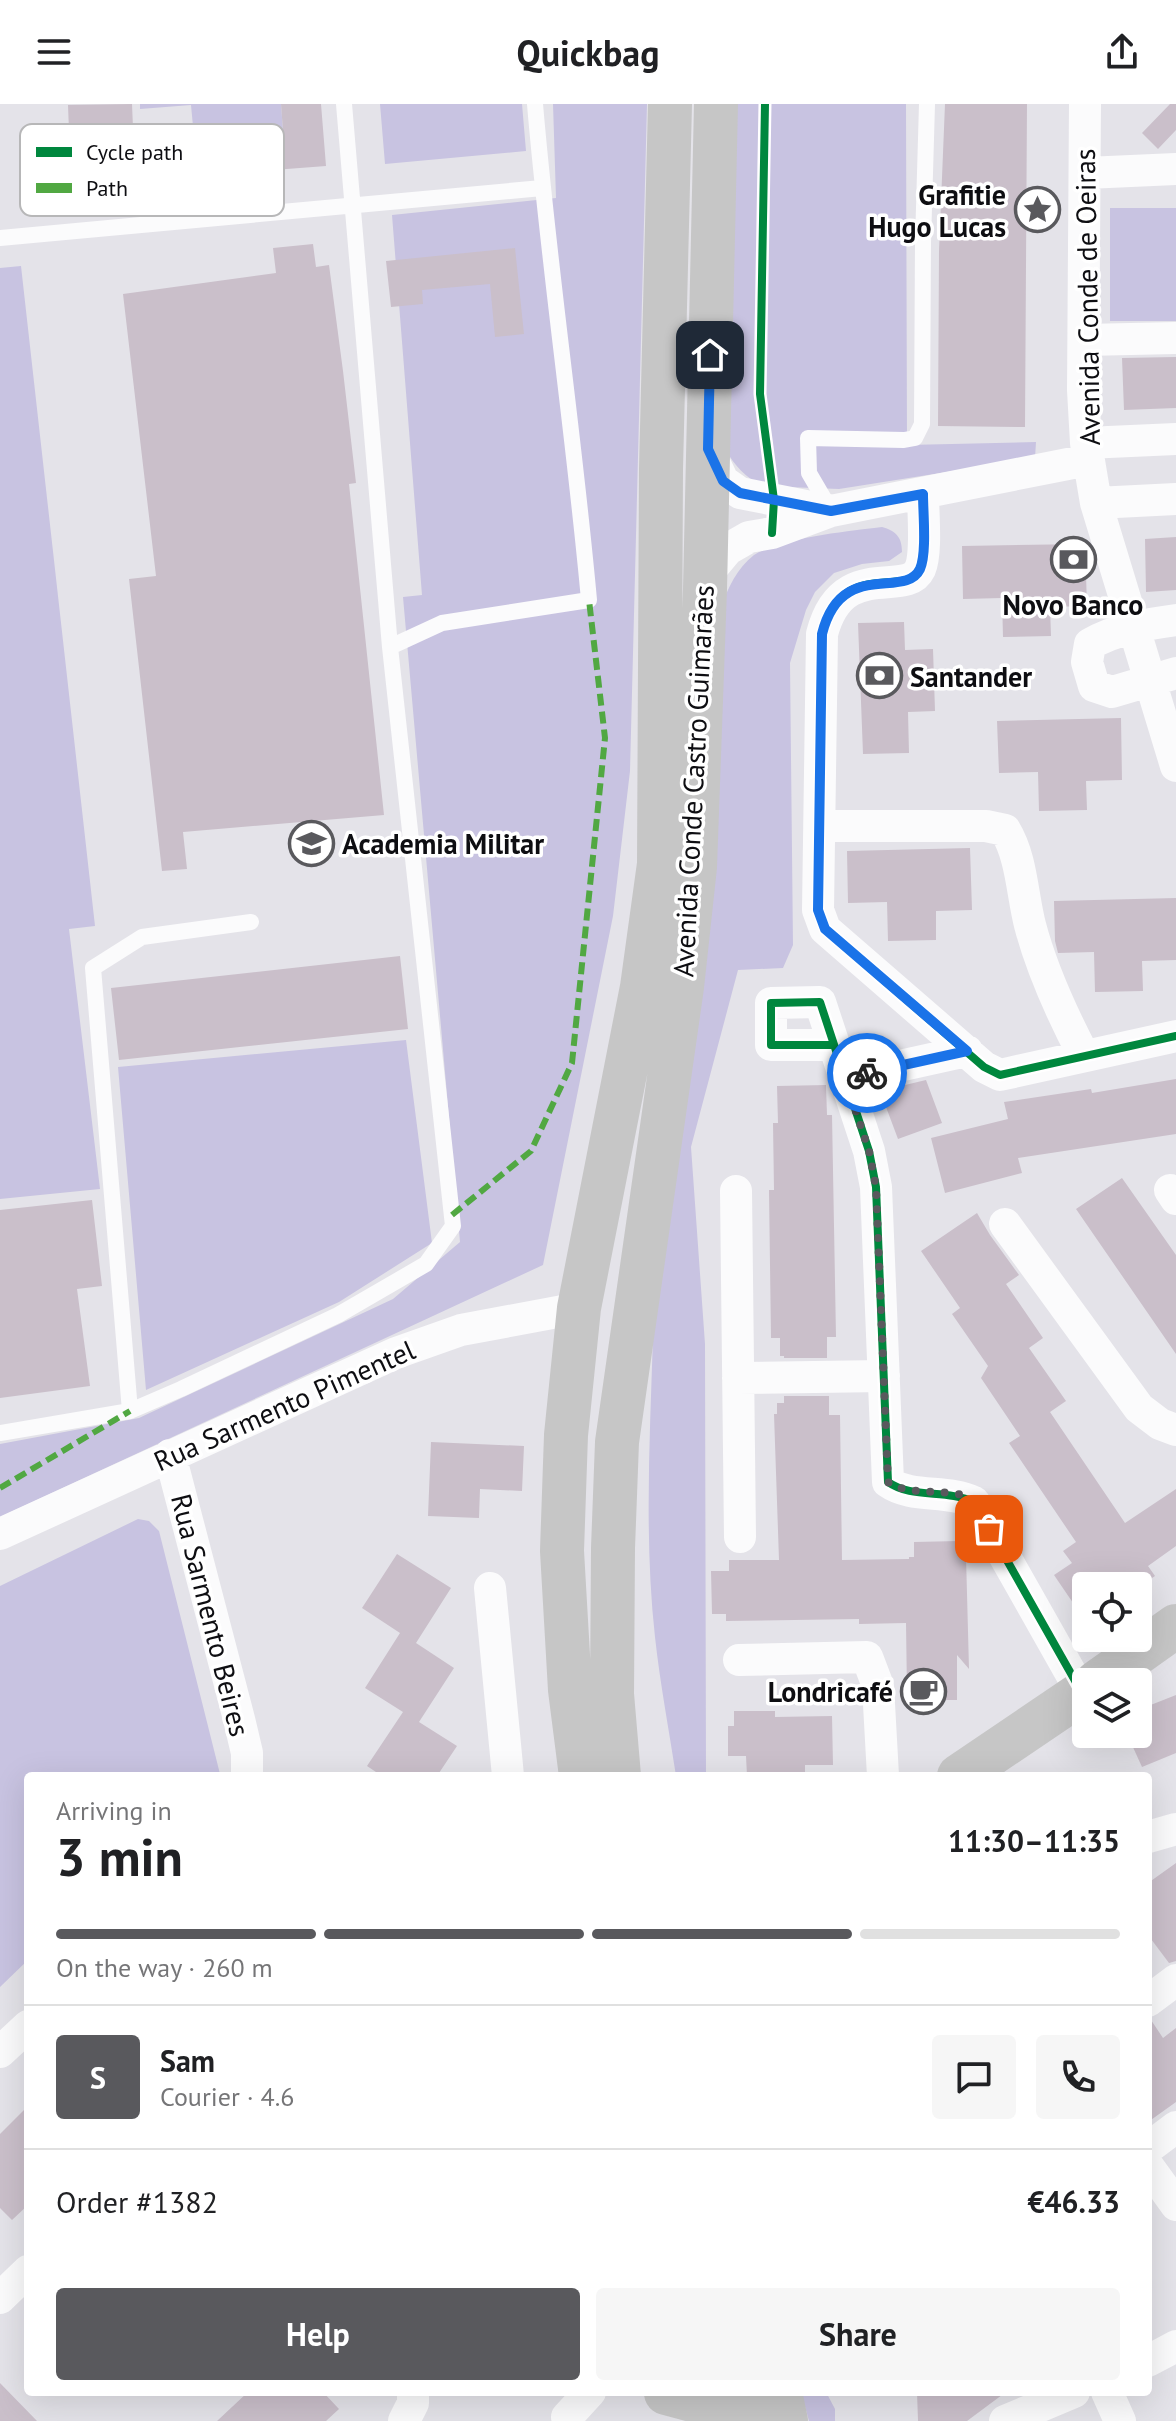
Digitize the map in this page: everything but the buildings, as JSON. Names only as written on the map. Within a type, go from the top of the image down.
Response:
[{"type":"main road","name":"Avenida Conde Castro Guimarães","points":[[618,1772],[591,1692],[562,1551],[566,1435],[579,1308],[642,987],[659,864],[661,469],[670,104]]},
{"type":"main road","name":"Avenida Conde Castro Guimarães","points":[[581,1772],[613,1548],[617,1442],[695,867],[716,104]]},
{"type":"main road","points":[[661,469],[688,507],[707,514]]},
{"type":"main road","points":[[1117,1668],[1176,1626]]},
{"type":"main road","name":"Avenida Conde Castro Guimarães","points":[[561,1772],[591,1692]]},
{"type":"main road","name":"Avenida Conde Castro Guimarães","points":[[591,1692],[643,1772]]},
{"type":"main road","points":[[965,1772],[1072,1700]]},
{"type":"street","name":"Avenida Conde de Oeiras","points":[[1085,104],[1083,390],[1087,452],[1096,503],[1132,626],[1163,678],[1176,766]]},
{"type":"street","points":[[1086,173],[1176,169]]},
{"type":"street","points":[[1085,340],[1176,338]]},
{"type":"street","points":[[705,589],[713,567],[728,549],[749,537],[772,533],[831,511],[923,494],[1087,452],[1176,439]]},
{"type":"street","points":[[708,449],[723,481],[740,493],[831,511]]},
{"type":"street","points":[[923,494],[922,565],[916,576],[860,585],[845,593],[832,606],[822,634],[818,910],[825,929],[984,1067],[1000,1075],[1176,1036]]},
{"type":"street","points":[[1096,503],[1176,499]]},
{"type":"street","points":[[707,514],[772,533]]},
{"type":"street","points":[[1163,678],[1112,692],[1094,686],[1087,662],[1090,644],[1132,626],[1176,620]]},
{"type":"street","points":[[820,826],[986,826],[1005,830],[1014,845],[1030,925],[1045,973],[1084,1056]]},
{"type":"street","points":[[833,1045],[869,1151],[876,1187],[888,1482],[899,1490],[960,1495],[974,1502],[1077,1668]]},
{"type":"street","points":[[845,1078],[967,1051]]},
{"type":"street","points":[[736,1191],[740,1537]]},
{"type":"street","points":[[1005,1224],[1139,1408],[1160,1424],[1176,1430]]},
{"type":"street","name":"Rua Sarmento Pimentel","points":[[0,1534],[424,1342],[508,1319],[579,1308]]},
{"type":"street","points":[[738,1378],[884,1376]]},
{"type":"street","name":"Rua Sarmento Beires","points":[[170,1455],[247,1753],[247,1772]]},
{"type":"street","points":[[490,1588],[508,1772]]},
{"type":"street","points":[[739,1660],[867,1657],[878,1686],[883,1772]]},
{"type":"street","points":[[1152,1836],[1176,1829]]},
{"type":"street","points":[[1152,1998],[1176,1980]]},
{"type":"street","points":[[0,2052],[24,2030]]},
{"type":"street","points":[[1152,2145],[1176,2127]]},
{"type":"street","points":[[1152,2172],[1176,2205]]},
{"type":"street","points":[[0,2298],[24,2275]]},
{"type":"street","points":[[1152,2359],[1176,2346]]},
{"type":"street","points":[[404,2421],[413,2396]]},
{"type":"street","points":[[567,2417],[586,2396]]},
{"type":"street","points":[[1005,2421],[1064,2396]]},
{"type":"street","points":[[1109,2396],[1120,2421]]},
{"type":"lane","points":[[0,1433],[130,1411],[338,1315],[426,1264],[453,1226],[390,647],[344,104]]},
{"type":"lane","points":[[390,647],[442,623],[589,600],[577,467],[542,188],[535,104]]},
{"type":"lane","points":[[831,511],[809,473],[808,438],[904,440],[915,438],[922,424],[927,104]]},
{"type":"lane","points":[[284,212],[542,188]]},
{"type":"lane","points":[[0,238],[243,216]]},
{"type":"lane","points":[[130,1411],[93,968],[142,937],[251,922]]},
{"type":"shaded area","points":[[140,104],[281,104],[282,124],[193,124],[191,105],[140,109]]},
{"type":"shaded area","points":[[380,104],[522,104],[526,151],[385,164]]},
{"type":"shaded area","points":[[553,104],[647,104],[630,771],[613,916],[543,1265],[0,1517],[0,1444],[139,1418],[393,1299],[460,1242],[403,597],[422,595],[392,215],[556,198]]},
{"type":"shaded area","points":[[725,104],[906,104],[907,445],[1036,442],[1035,458],[839,489],[762,486],[737,466],[725,449]]},
{"type":"shaded area","points":[[1110,208],[1176,208],[1176,321],[1110,321]]},
{"type":"shaded area","points":[[21,266],[95,926],[69,929],[100,1189],[0,1199],[0,268]]},
{"type":"shaded area","points":[[882,527],[897,535],[902,552],[889,561],[862,564],[834,573],[815,592],[806,610],[790,663],[793,945],[783,968],[738,970],[691,1147],[705,1344],[706,1772],[675,1772],[657,1654],[650,1562],[653,1336],[721,607],[738,572],[754,555],[780,544]]},
{"type":"shaded area","points":[[406,1040],[432,1243],[339,1302],[146,1390],[118,1067]]},
{"type":"shaded area","points":[[138,1519],[149,1521],[159,1531],[219,1772],[24,1772],[24,1964],[0,1987],[0,1586]]},
{"type":"shaded area","points":[[802,2396],[828,2396],[835,2409],[835,2421],[809,2421]]},
{"type":"marked path","points":[[452,1215],[531,1151],[572,1063],[605,738],[589,600]]},
{"type":"marked path","points":[[0,1488],[130,1411]]},
{"type":"cycle path","points":[[765,104],[760,394],[774,500],[772,533]]},
{"type":"cycle path","points":[[923,494],[924,543],[920,569],[913,577],[902,581],[858,587],[844,595],[831,610],[822,634],[818,910],[825,929],[984,1067],[1000,1075],[1176,1036]]},
{"type":"cycle path","points":[[833,1045],[771,1045],[771,1003],[820,1002],[869,1151],[876,1187],[888,1482],[908,1490],[974,1502],[1072,1675]]},
{"type":"way so far","points":[[867,1073],[845,1078],[869,1151],[876,1187],[888,1482],[899,1490],[960,1495],[974,1502],[989,1529]]},
{"type":"place","name":"Grafitie Hugo Lucas","points":[[1037,210]]},
{"type":"place","name":"Novo Banco","points":[[1073,559]]},
{"type":"place","name":"Santander","points":[[879,676]]},
{"type":"place","name":"Academia Militar","points":[[311,843]]},
{"type":"place","name":"Londricafé","points":[[924,1691]]},
{"type":"route","points":[[710,355],[708,449],[723,481],[731,488],[740,493],[831,511],[923,494],[922,565],[916,576],[860,585],[845,593],[826,617],[822,634],[818,910],[825,929],[967,1051],[867,1073]]}]
